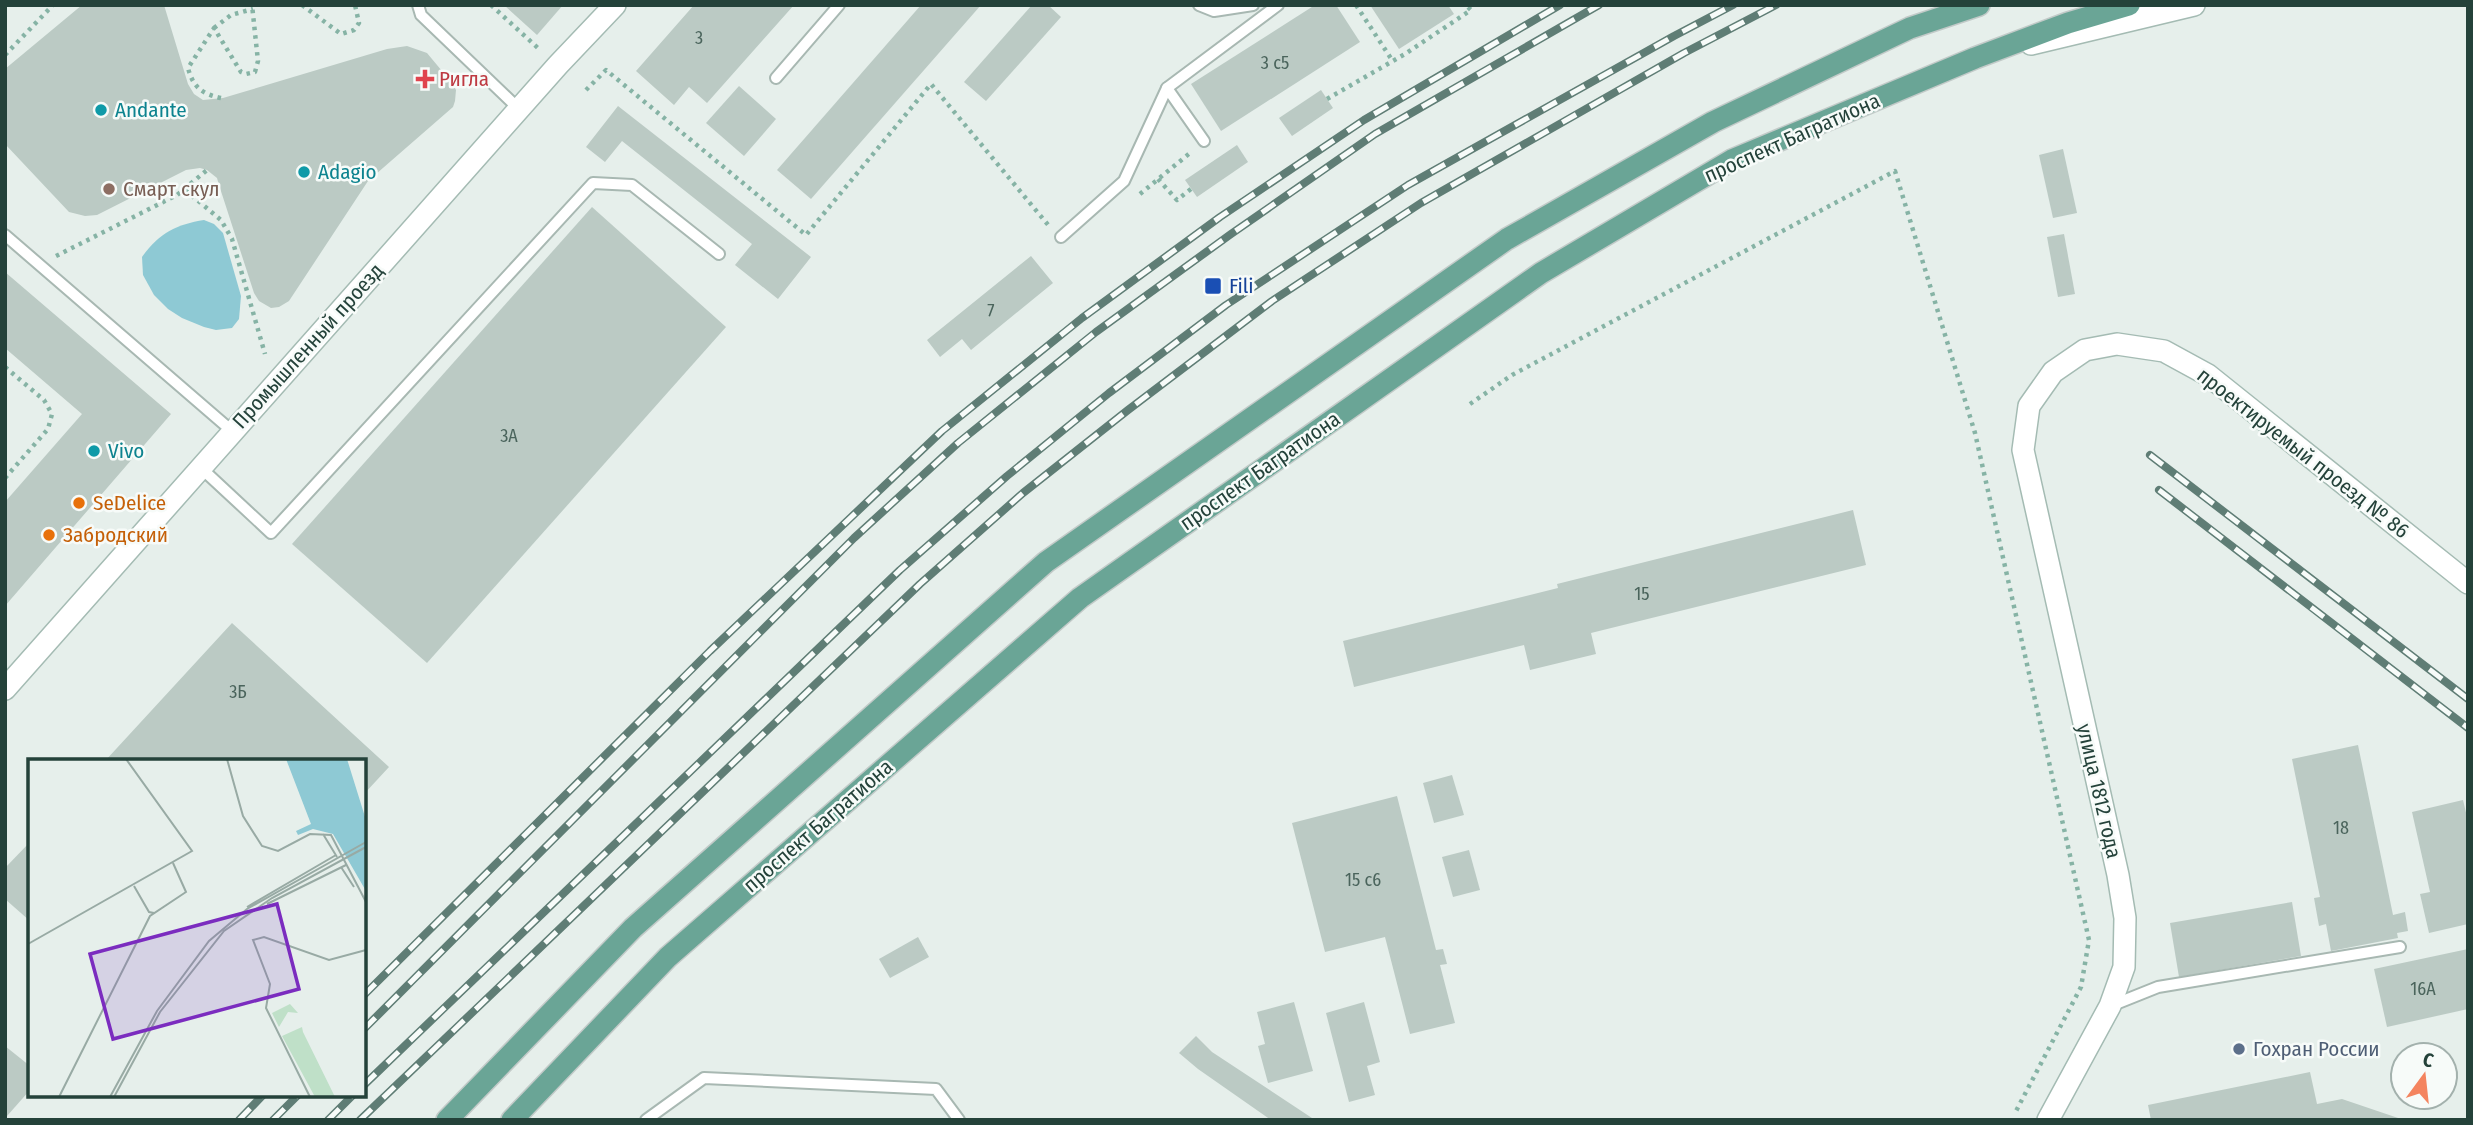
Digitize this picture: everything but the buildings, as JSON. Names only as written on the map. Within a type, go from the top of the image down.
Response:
[{"type":"main road","name":"проспект Багратиона","points":[[447,1120],[633,928],[1046,562],[1507,239],[1713,122],[1910,28],[1979,5]]},
{"type":"main road","name":"проспект Багратиона","points":[[512,1120],[668,957],[1080,598],[1541,273],[1732,160],[1975,58],[2068,23],[2129,5]]},
{"type":"street","name":"Промышленный проезд","points":[[5,689],[519,109],[615,5]]},
{"type":"street","points":[[1910,28],[1962,5]]},
{"type":"street","points":[[1975,58],[2194,5]]},
{"type":"street","name":"проектируемый проезд № 86","points":[[2023,450],[2029,406],[2053,372],[2085,350],[2117,344],[2164,351],[2208,375],[2468,583]]},
{"type":"street","name":"улица 1812 года","points":[[2023,450],[2118,875],[2125,918],[2124,967],[2110,1006],[2048,1120]]},
{"type":"lane","points":[[418,5],[421,15],[519,109]]},
{"type":"lane","points":[[776,78],[839,5]]},
{"type":"lane","points":[[1199,5],[1214,11],[1253,5]]},
{"type":"lane","points":[[1057,234],[1124,181],[1167,88],[1278,5]]},
{"type":"lane","points":[[1167,88],[1204,141]]},
{"type":"lane","points":[[200,467],[271,533],[593,183],[632,185],[719,254]]},
{"type":"lane","points":[[5,235],[232,431]]},
{"type":"lane","points":[[2110,1006],[2158,987],[2400,947]]},
{"type":"lane","points":[[646,1120],[704,1078],[936,1089],[960,1120]]},
{"type":"path","points":[[5,55],[53,5]]},
{"type":"path","points":[[302,5],[341,34],[354,30],[359,23],[355,5]]},
{"type":"path","points":[[491,5],[539,49]]},
{"type":"path","points":[[1356,5],[1392,60]]},
{"type":"path","points":[[1327,99],[1471,10],[1466,5]]},
{"type":"path","points":[[214,28],[241,72],[255,72],[258,61],[252,7],[231,15],[214,28],[188,68],[200,90],[221,98]]},
{"type":"path","points":[[586,90],[606,70],[806,235],[931,84],[1057,234]]},
{"type":"path","points":[[1139,195],[1204,141]]},
{"type":"path","points":[[39,264],[185,190],[207,170]]},
{"type":"path","points":[[1469,404],[1512,375],[1895,171],[1975,433],[2089,940],[2081,987],[2015,1113]]},
{"type":"path","points":[[1158,179],[1177,200],[1191,189]]},
{"type":"path","points":[[185,190],[221,220],[232,239],[265,354]]},
{"type":"path","points":[[5,367],[44,400],[52,414],[48,429],[5,478]]},
{"type":"water","points":[[204,220],[214,224],[223,233],[241,296],[239,319],[232,328],[216,330],[182,318],[154,295],[143,275],[142,257],[155,242],[177,227]]},
{"type":"railway","points":[[366,993],[710,651],[942,431],[1082,318],[1220,217],[1364,120],[1560,5]]},
{"type":"railway","points":[[366,1027],[854,538],[958,443],[1096,332],[1375,134],[1599,5]]},
{"type":"railway","points":[[366,1083],[900,570],[1007,476],[1109,393],[1226,305],[1408,185],[1733,5]]},
{"type":"railway","points":[[360,1120],[920,584],[1023,493],[1128,410],[1272,301],[1421,203],[1684,53],[1776,5]]},
{"type":"railway","points":[[2150,455],[2468,699]]},
{"type":"railway","points":[[2159,490],[2468,728]]},
{"type":"railway","points":[[239,1120],[261,1097]]},
{"type":"railway","points":[[273,1120],[296,1097]]},
{"type":"railway","points":[[328,1120],[351,1097]]},
{"type":"place","name":"Ригла","points":[[425,79]]},
{"type":"place","name":"Andante","points":[[101,110]]},
{"type":"place","name":"Adagio","points":[[304,172]]},
{"type":"place","name":"Смарт скул","points":[[109,189]]},
{"type":"place","name":"Fili","points":[[1213,286]]},
{"type":"place","name":"Vivo","points":[[94,451]]},
{"type":"place","name":"SeDelice","points":[[79,503]]},
{"type":"place","name":"Забродский","points":[[49,535]]},
{"type":"place","name":"Гохран России","points":[[2239,1049]]}]
